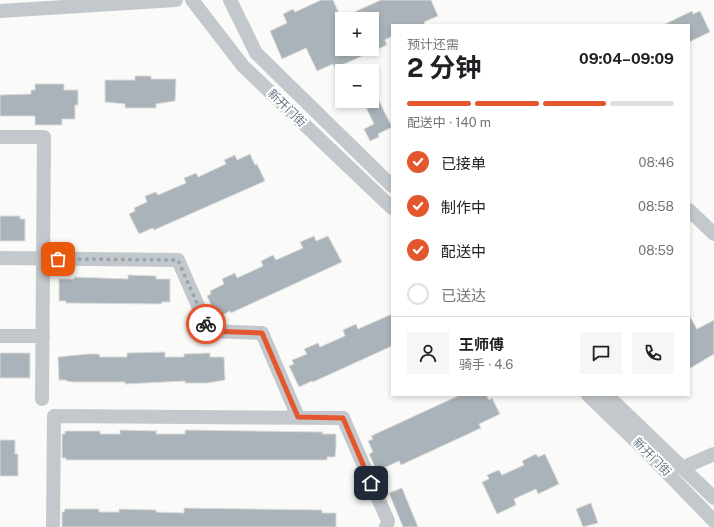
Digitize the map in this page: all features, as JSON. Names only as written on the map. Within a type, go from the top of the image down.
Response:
[{"type":"street","points":[[0,11],[176,0]]},
{"type":"street","name":"新开门街","points":[[192,0],[243,66],[391,207]]},
{"type":"street","name":"新开门街","points":[[230,0],[256,53],[391,185]]},
{"type":"street","points":[[0,137],[44,137],[42,399]]},
{"type":"street","points":[[690,211],[711,226]]},
{"type":"street","points":[[0,258],[178,260],[209,331],[262,333],[298,417]]},
{"type":"street","points":[[0,336],[43,336]]},
{"type":"street","name":"新开门街","points":[[589,396],[647,452],[714,521]]},
{"type":"street","name":"新开门街","points":[[608,396],[714,498]]},
{"type":"street","points":[[53,527],[54,416],[343,418],[388,522],[386,527]]},
{"type":"street","points":[[682,468],[714,454]]},
{"type":"building","points":[[321,0],[333,0],[338,12],[335,12],[335,56],[362,56],[344,64],[335,64],[335,68],[333,64],[317,71],[306,48],[282,59],[270,31],[287,23],[283,14],[293,9],[295,12]]},
{"type":"building","points":[[381,0],[431,0],[438,16],[424,22],[425,24],[391,24],[391,37],[385,40],[387,45],[379,49],[379,12],[354,12]]},
{"type":"building","points":[[692,11],[693,14],[700,11],[710,32],[690,42],[690,24],[665,24]]},
{"type":"building","points":[[135,76],[151,76],[151,79],[176,79],[175,101],[156,104],[156,108],[125,108],[125,104],[105,102],[105,80],[135,80]]},
{"type":"building","points":[[35,84],[64,84],[64,90],[78,90],[78,105],[75,105],[75,119],[62,119],[62,125],[35,125],[35,116],[0,116],[0,95],[31,94],[31,90],[35,90]]},
{"type":"building","points":[[379,101],[391,128],[378,134],[379,137],[370,141],[364,129],[374,124],[366,108],[379,108]]},
{"type":"building","points":[[250,154],[255,165],[257,164],[265,181],[154,230],[153,228],[139,234],[129,214],[135,211],[134,208],[147,202],[145,196],[156,192],[158,195],[186,183],[184,178],[196,173],[198,177],[226,164],[224,160],[235,155],[237,160]]},
{"type":"building","points":[[0,216],[20,216],[20,219],[25,219],[25,241],[0,241]]},
{"type":"building","points":[[314,236],[316,241],[328,236],[342,262],[217,318],[207,296],[211,294],[210,291],[224,284],[222,279],[235,273],[237,278],[263,266],[261,261],[273,255],[276,260],[303,248],[300,242]]},
{"type":"building","points":[[128,275],[156,276],[156,279],[170,279],[170,302],[162,302],[161,304],[66,303],[66,301],[59,301],[59,279],[74,279],[74,277],[128,279]]},
{"type":"building","points":[[391,314],[391,346],[299,387],[289,366],[294,364],[292,360],[307,354],[304,349],[318,343],[320,347],[345,336],[343,330],[356,324],[358,329]]},
{"type":"building","points":[[690,317],[697,329],[714,320],[714,354],[690,368]]},
{"type":"building","points":[[165,352],[165,357],[184,357],[184,354],[210,353],[210,357],[224,357],[225,380],[208,383],[185,383],[185,381],[125,384],[125,382],[73,382],[59,380],[58,357],[99,354],[100,357],[127,357],[127,353]]},
{"type":"building","points":[[0,353],[30,353],[30,378],[0,378]]},
{"type":"building","points":[[458,396],[487,396],[489,400],[492,398],[500,414],[479,424],[481,428],[401,465],[399,461],[377,471],[369,454],[373,452],[368,441],[373,439],[371,436]]},
{"type":"building","points":[[120,430],[157,431],[156,434],[185,434],[185,430],[323,432],[322,434],[336,434],[335,457],[327,457],[327,460],[66,460],[66,458],[62,458],[62,434],[65,434],[65,431],[100,431],[100,434],[120,434]]},
{"type":"building","points":[[0,440],[15,440],[15,454],[18,454],[18,476],[0,476]]},
{"type":"building","points":[[536,454],[538,457],[545,454],[559,484],[538,494],[536,489],[514,499],[516,505],[497,514],[482,482],[489,479],[487,475],[499,470],[502,475],[524,465],[522,461]]},
{"type":"building","points":[[402,488],[418,527],[403,527],[389,493]]},
{"type":"building","points":[[591,503],[598,523],[583,527],[576,509]]},
{"type":"building","points":[[184,508],[322,510],[322,513],[336,513],[336,527],[62,527],[62,512],[64,512],[65,509],[99,509],[99,512],[119,512],[119,509],[156,510],[156,512],[184,513]]},
{"type":"way so far","points":[[58,259],[178,260],[206,324]]},
{"type":"route","points":[[206,324],[209,331],[262,333],[298,417],[343,418],[371,483]]}]
